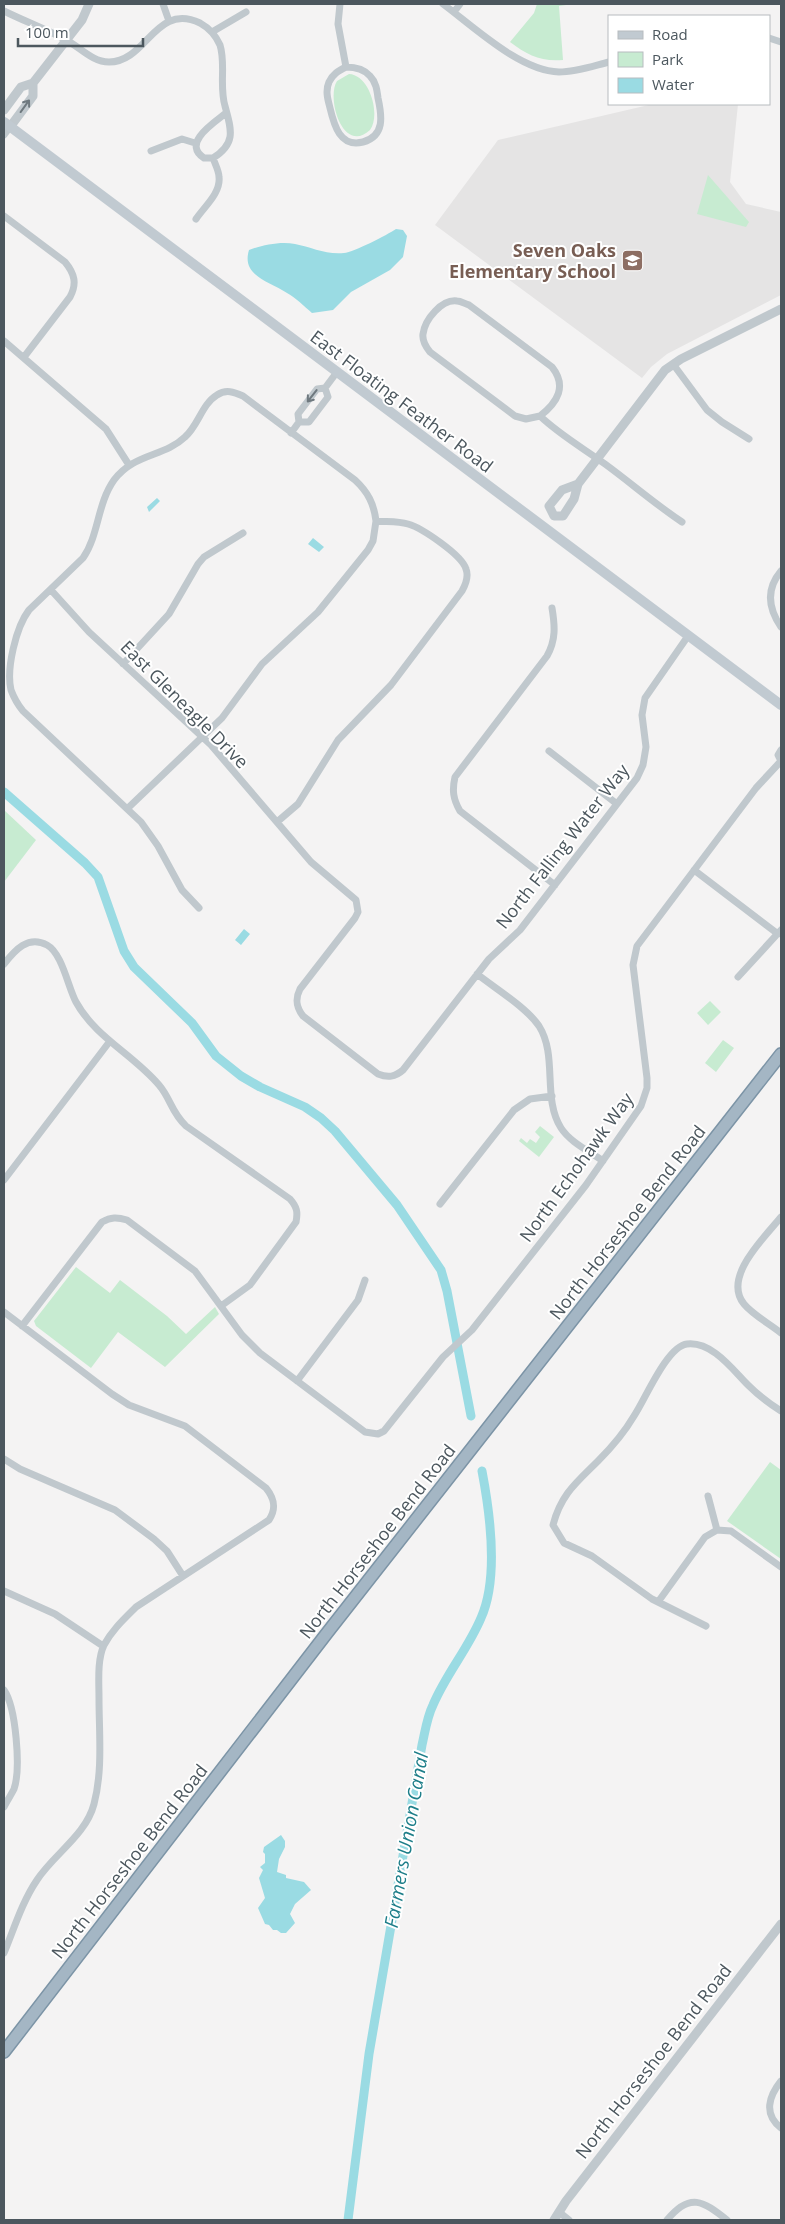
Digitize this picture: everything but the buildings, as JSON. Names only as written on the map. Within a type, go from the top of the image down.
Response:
[{"type":"highway","name":"North Horseshoe Bend Road","points":[[4,2052],[333,1625],[781,1054]]},
{"type":"main road","name":"East Floating Feather Road","points":[[6,128],[337,372],[781,706]]},
{"type":"street","points":[[4,110],[21,87],[33,84],[82,20],[89,4]]},
{"type":"street","points":[[164,4],[169,21]]},
{"type":"street","points":[[340,4],[338,24],[346,67]]},
{"type":"street","points":[[443,4],[514,56],[531,66],[559,72],[608,62]]},
{"type":"street","points":[[454,12],[460,4]]},
{"type":"street","points":[[4,11],[67,41],[97,60],[108,62],[120,61],[134,53],[159,26],[169,21],[189,20],[205,26],[212,32],[222,52],[222,91],[231,131],[230,140],[226,147],[213,158],[204,158],[199,155],[195,143]]},
{"type":"street","points":[[212,32],[246,12]]},
{"type":"street","points":[[346,67],[362,70],[370,76],[375,84],[382,115],[380,128],[376,135],[361,142],[347,140],[338,134],[334,126],[327,96],[330,81],[338,71],[346,67]]},
{"type":"street","points":[[6,128],[33,96],[33,84]]},
{"type":"street","points":[[195,143],[200,135],[226,113]]},
{"type":"street","points":[[152,150],[182,139],[195,143]]},
{"type":"street","points":[[196,218],[220,185],[220,176],[213,158]]},
{"type":"street","points":[[4,216],[65,262],[72,270],[75,279],[70,297],[24,357]]},
{"type":"street","points":[[458,301],[469,305],[552,367],[559,376],[561,386],[558,395],[548,410],[540,416],[526,419],[515,416],[430,352],[424,344],[423,335],[427,323],[438,309],[446,302],[458,301]]},
{"type":"street","points":[[554,516],[563,516],[574,499],[578,484],[658,377],[673,364],[781,309]]},
{"type":"street","points":[[4,341],[106,429],[129,465]]},
{"type":"street","points":[[673,364],[707,410],[749,439]]},
{"type":"street","points":[[291,433],[299,422],[298,414],[312,395],[317,389],[325,388],[337,372]]},
{"type":"street","points":[[299,422],[309,422],[328,397],[325,388]]},
{"type":"street","points":[[128,808],[203,738],[228,711],[262,664],[325,605],[368,550],[375,531],[376,522],[372,503],[362,486],[243,396],[232,392],[217,395],[185,438],[173,446],[145,456],[129,465],[113,481],[107,492],[88,550],[83,558],[23,617],[10,671],[11,689],[23,711],[128,808],[153,838],[182,890],[199,908]]},
{"type":"street","points":[[540,416],[557,432],[598,458],[682,522]]},
{"type":"street","points":[[554,516],[549,506],[562,490],[578,484]]},
{"type":"street","points":[[545,528],[554,516]]},
{"type":"street","points":[[277,822],[304,796],[344,732],[397,677],[467,582],[467,572],[459,558],[414,526],[405,523],[376,522]]},
{"type":"street","points":[[123,664],[169,614],[204,557],[243,533]]},
{"type":"street","points":[[781,571],[773,581],[770,597],[773,615],[781,627]]},
{"type":"street","name":"East Gleneagle Drive","points":[[51,590],[89,632],[203,738],[311,862],[351,895],[358,906],[355,918],[300,989],[296,1003],[303,1016],[378,1074],[392,1077]]},
{"type":"street","points":[[552,608],[556,627],[551,649],[455,777],[453,795],[460,811],[555,885]]},
{"type":"street","name":"North Falling Water Way","points":[[392,1077],[404,1070],[477,974],[520,930],[637,778],[643,765],[646,747],[642,715],[645,698],[688,636]]},
{"type":"street","name":"North Echohawk Way","points":[[297,1381],[365,1432],[378,1434],[388,1427],[451,1350],[472,1330],[603,1161],[641,1106],[647,1088],[634,981],[634,955],[642,938],[756,788],[781,761],[778,755],[781,750]]},
{"type":"street","points":[[549,752],[617,804]]},
{"type":"street","points":[[694,870],[780,932],[738,977]]},
{"type":"street","points":[[4,964],[14,951],[26,942],[38,942],[48,946],[56,953],[76,1003],[91,1023],[160,1086],[176,1116],[186,1126],[290,1199],[298,1213],[296,1222],[250,1285],[221,1306]]},
{"type":"street","points":[[477,974],[525,1011],[539,1026],[546,1044],[556,1118],[567,1136],[603,1161]]},
{"type":"street","points":[[4,1180],[110,1041]]},
{"type":"street","points":[[440,1204],[514,1110],[530,1099],[552,1096]]},
{"type":"street","points":[[22,1326],[102,1222],[114,1217],[127,1220],[195,1271],[249,1343],[297,1381],[358,1300],[364,1280]]},
{"type":"street","points":[[781,1217],[743,1266],[738,1278],[737,1288],[744,1304],[781,1332]]},
{"type":"street","points":[[4,1312],[112,1394],[130,1405],[184,1426],[266,1488],[272,1496],[274,1504],[274,1513],[269,1520],[136,1607],[118,1624],[103,1646],[98,1681],[99,1784],[94,1807],[82,1827],[30,1890],[5,1949]]},
{"type":"street","points":[[706,1626],[658,1602],[592,1556],[564,1543],[553,1525],[557,1509],[571,1486],[614,1444],[635,1416],[674,1350],[688,1344],[707,1348],[725,1362],[750,1387],[781,1411]]},
{"type":"street","points":[[4,1459],[20,1469],[115,1510],[154,1539],[167,1552],[183,1576]]},
{"type":"street","points":[[708,1496],[717,1530]]},
{"type":"street","points":[[658,1602],[706,1537],[717,1530],[731,1531],[781,1567]]},
{"type":"street","points":[[4,1591],[55,1614],[103,1646]]},
{"type":"street","points":[[4,1690],[10,1702],[18,1764],[14,1789],[4,1806]]},
{"type":"street","name":"North Horseshoe Bend Road","points":[[557,2216],[781,1924]]},
{"type":"street","points":[[781,2080],[773,2091],[769,2108],[771,2117],[781,2128]]},
{"type":"street","points":[[667,2220],[682,2204],[690,2202],[708,2205],[727,2220]]},
{"type":"street","points":[[557,2216],[569,2220]]},
{"type":"shaded area","name":"Seven Oaks Elementary School","points":[[649,105],[738,105],[730,182],[746,204],[781,212],[781,295],[667,354],[651,367],[642,378],[435,225],[498,140]]},
{"type":"green space","points":[[537,4],[573,4],[559,6],[563,60],[548,60],[535,57],[522,51],[510,42],[534,13]]},
{"type":"green space","points":[[349,74],[363,81],[372,97],[374,106],[373,123],[370,130],[360,136],[352,135],[345,130],[335,111],[334,89],[337,81]]},
{"type":"green space","points":[[708,175],[749,222],[746,227],[697,214]]},
{"type":"green space","points":[[4,810],[36,840],[4,882]]},
{"type":"green space","points":[[710,1001],[721,1012],[708,1025],[697,1013]]},
{"type":"green space","points":[[723,1040],[734,1048],[716,1072],[705,1063]]},
{"type":"green space","points":[[540,1126],[554,1137],[539,1157],[519,1141],[521,1138],[527,1143],[530,1139],[536,1143],[540,1137],[535,1132]]},
{"type":"green space","points":[[76,1267],[110,1293],[120,1280],[167,1316],[186,1334],[215,1307],[219,1314],[165,1367],[118,1332],[91,1368],[36,1326],[34,1321]]},
{"type":"green space","points":[[770,1462],[781,1470],[781,1559],[727,1521]]},
{"type":"water","points":[[396,229],[403,230],[407,236],[403,257],[390,270],[351,292],[333,310],[312,313],[290,295],[258,277],[249,266],[249,250],[260,247],[278,243],[290,243],[325,252],[344,253],[362,247]]},
{"type":"water","points":[[157,498],[160,501],[149,512],[147,507]]},
{"type":"water","points":[[313,538],[324,547],[319,552],[308,544]]},
{"type":"water","points":[[244,929],[250,934],[241,945],[235,940]]},
{"type":"water","points":[[281,1835],[285,1841],[285,1847],[279,1859],[277,1872],[286,1875],[286,1878],[304,1882],[311,1890],[295,1904],[290,1914],[295,1923],[286,1933],[273,1930],[269,1925],[265,1924],[258,1908],[265,1898],[259,1878],[263,1870],[260,1867],[265,1863],[264,1847]]},
{"type":"waterway","name":"Farmers Union Canal","points":[[4,792],[85,863],[98,877],[124,951],[134,967],[192,1023],[216,1056],[241,1076],[260,1087],[305,1107],[321,1118],[335,1131],[397,1205],[441,1270],[447,1291],[471,1416]]},
{"type":"waterway","name":"Farmers Union Canal","points":[[348,2220],[369,2054],[425,1730],[429,1714],[438,1694],[476,1629],[487,1602],[490,1584],[491,1545],[488,1506],[482,1471]]},
{"type":"place","name":"Seven Oaks Elementary School","points":[[632,260]]}]
